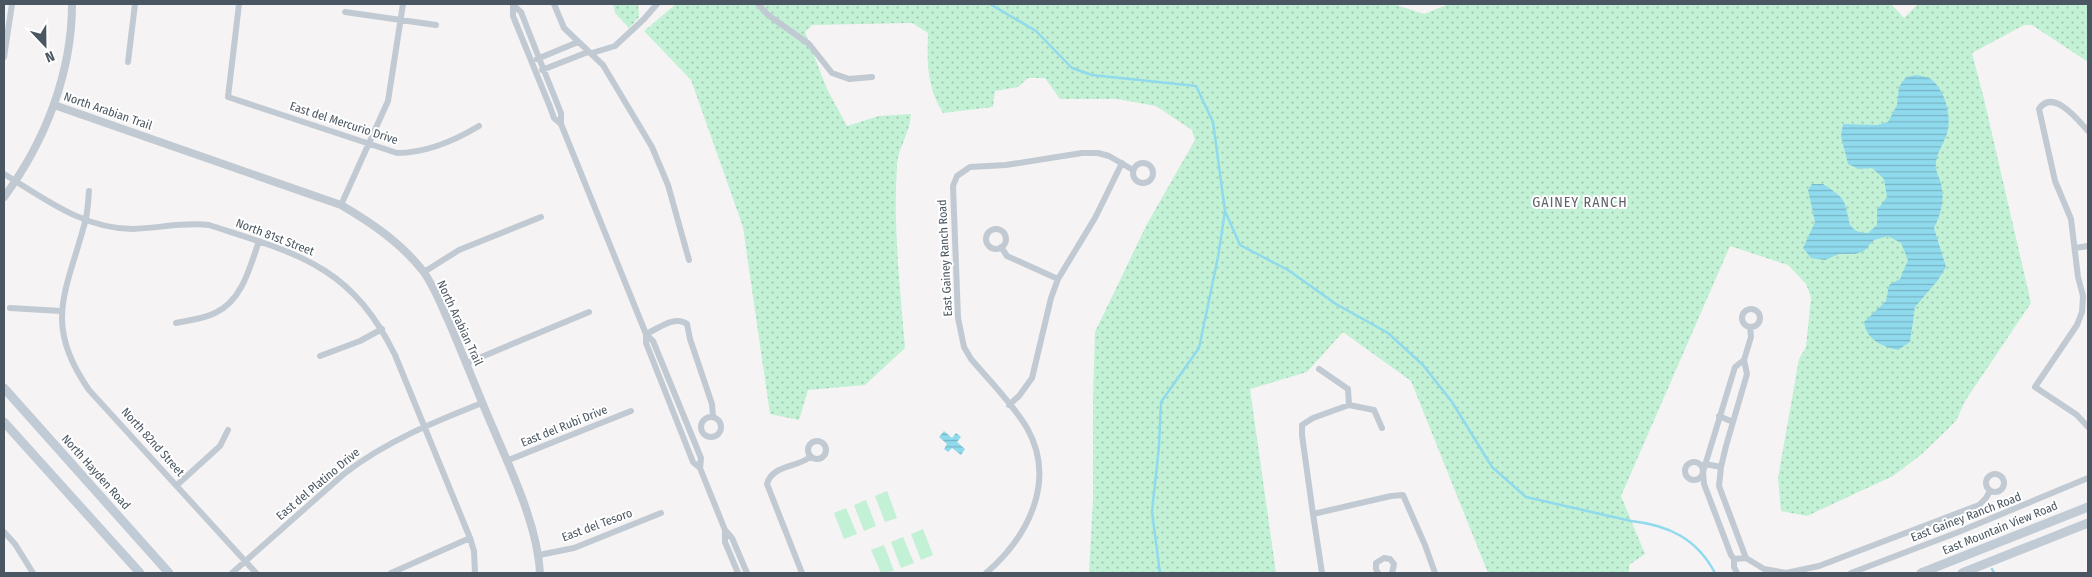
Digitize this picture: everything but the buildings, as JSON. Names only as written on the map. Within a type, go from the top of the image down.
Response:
[{"type":"main road","name":"North Hayden Road","points":[[4,388],[169,573]]},
{"type":"main road","points":[[4,422],[140,573]]},
{"type":"main road","name":"East Mountain View Road","points":[[1921,573],[2088,507]]},
{"type":"main road","points":[[1962,573],[2088,523]]},
{"type":"street","points":[[4,57],[12,4]]},
{"type":"street","points":[[4,197],[16,181],[38,143],[54,105],[67,60],[72,4]]},
{"type":"street","points":[[128,62],[135,4]]},
{"type":"street","name":"East del Mercurio Drive","points":[[239,4],[228,97],[397,153],[424,151],[462,136],[479,126]]},
{"type":"street","points":[[341,205],[370,145],[388,101],[403,4]]},
{"type":"street","points":[[513,4],[521,12],[561,113],[561,124],[646,334],[652,341],[701,458],[700,468]]},
{"type":"street","points":[[513,4],[513,16],[554,118],[561,124]]},
{"type":"street","points":[[554,4],[564,28],[590,53],[608,74],[661,165],[689,260]]},
{"type":"street","points":[[536,72],[615,46],[644,20],[657,4]]},
{"type":"street","points":[[758,4],[768,15],[809,44],[832,73],[849,79],[872,77]]},
{"type":"street","points":[[344,12],[436,25]]},
{"type":"street","points":[[532,61],[578,42]]},
{"type":"street","points":[[2088,131],[2079,120],[2056,102],[2049,101],[2043,103],[2040,109],[2055,181],[2071,219],[2078,277],[2083,296],[2082,312],[2077,325],[2035,387],[2077,415],[2088,427]]},
{"type":"street","name":"North Arabian Trail","points":[[54,105],[341,205],[383,232],[403,249],[424,272],[439,300],[467,363],[527,513],[539,555],[540,573]]},
{"type":"street","name":"East Gainey Ranch Road","points":[[986,573],[1001,561],[1019,538],[1034,510],[1038,497],[1040,472],[1034,444],[1026,427],[971,359],[964,347],[960,334],[957,247],[953,199],[957,176],[970,167],[1006,165],[1082,153],[1098,153],[1133,170]]},
{"type":"street","points":[[1009,405],[1020,396],[1032,378],[1048,308],[1058,278],[1095,218],[1122,163]]},
{"type":"street","name":"North 81st Street","points":[[4,174],[53,206],[86,220],[131,229],[194,223],[209,225],[306,259],[326,270],[346,285],[366,306],[382,329],[395,355],[470,538],[474,552],[475,573]]},
{"type":"street","name":"North 82nd Street","points":[[89,191],[86,220],[70,271],[61,311],[65,346],[89,390],[256,573]]},
{"type":"street","points":[[424,272],[459,250],[541,217]]},
{"type":"street","points":[[176,323],[217,313],[233,299],[246,280],[259,241]]},
{"type":"street","points":[[2075,248],[2088,246]]},
{"type":"street","points":[[1001,247],[1007,256],[1058,278]]},
{"type":"street","points":[[10,308],[61,311]]},
{"type":"street","points":[[467,363],[589,312]]},
{"type":"street","points":[[646,334],[674,320],[680,320],[688,324],[690,339],[712,404],[713,417]]},
{"type":"street","points":[[1734,559],[1746,558],[1729,517],[1719,486],[1720,468],[1747,374],[1744,360],[1751,337],[1750,327]]},
{"type":"street","points":[[320,356],[360,341],[382,329]]},
{"type":"street","points":[[646,334],[646,343],[693,462],[700,468],[725,530],[732,538],[747,573]]},
{"type":"street","points":[[1737,573],[1734,567],[1734,559],[1730,554],[1704,484],[1703,472],[1735,366],[1744,360]]},
{"type":"street","points":[[1319,369],[1348,389],[1350,405]]},
{"type":"street","points":[[666,394],[673,391]]},
{"type":"street","name":"East del Platino Drive","points":[[232,573],[351,468],[380,449],[424,427],[482,403]]},
{"type":"street","points":[[1322,573],[1302,425],[1313,418],[1350,405],[1374,410],[1382,428]]},
{"type":"street","name":"East del Rubi Drive","points":[[506,461],[631,411]]},
{"type":"street","points":[[1719,416],[1733,422]]},
{"type":"street","points":[[177,485],[220,446],[228,430]]},
{"type":"street","points":[[802,573],[767,484],[769,477],[774,472],[802,463],[810,457]]},
{"type":"street","points":[[1705,464],[1720,468]]},
{"type":"street","name":"East Gainey Ranch Road","points":[[1851,573],[1964,530],[2088,478]]},
{"type":"street","name":"East Gainey Ranch Road","points":[[1746,558],[1763,571],[1786,573],[1819,566],[1979,505],[1990,491]]},
{"type":"street","points":[[1313,514],[1391,496],[1403,495],[1425,545],[1434,573]]},
{"type":"street","name":"East del Tesoro","points":[[539,555],[574,548],[661,513]]},
{"type":"street","points":[[1718,522],[1729,517]]},
{"type":"street","points":[[725,530],[725,542],[738,573]]},
{"type":"street","points":[[4,532],[26,559],[33,573]]},
{"type":"street","points":[[391,573],[470,538]]},
{"type":"street","points":[[1378,573],[1376,563],[1384,558],[1390,559],[1394,564],[1392,573]]},
{"type":"green space","points":[[613,4],[638,4],[639,17],[629,28],[615,13]]},
{"type":"green space","points":[[676,4],[1393,4],[1424,14],[1449,4],[1891,4],[1904,18],[1918,4],[2088,4],[2088,62],[2032,25],[2024,25],[1972,53],[2031,303],[1965,401],[1956,421],[1922,454],[1893,476],[1807,516],[1781,511],[1778,478],[1799,359],[1806,347],[1811,297],[1806,284],[1788,265],[1730,246],[1621,496],[1645,554],[1629,565],[1629,573],[1488,573],[1411,381],[1343,332],[1307,372],[1250,389],[1276,573],[1089,573],[1093,501],[1095,332],[1147,224],[1195,140],[1192,130],[1156,106],[1117,99],[1060,99],[1045,78],[1028,78],[1018,87],[995,91],[993,107],[943,113],[934,94],[929,75],[928,33],[912,23],[812,25],[805,32],[827,89],[847,126],[879,116],[911,114],[909,128],[899,153],[896,188],[898,257],[905,348],[865,385],[808,390],[799,420],[770,414],[743,227],[691,80],[644,31]]},
{"type":"green space","points":[[887,491],[897,518],[885,522],[875,496]]},
{"type":"green space","points":[[866,500],[876,526],[864,531],[854,505]]},
{"type":"green space","points":[[846,508],[857,534],[844,539],[834,513]]},
{"type":"green space","points":[[923,529],[933,555],[921,560],[911,534]]},
{"type":"green space","points":[[903,537],[914,563],[901,568],[891,542]]},
{"type":"green space","points":[[884,545],[894,571],[881,573],[871,550]]},
{"type":"water","points":[[1917,75],[1930,78],[1936,83],[1943,95],[1947,109],[1949,123],[1947,134],[1938,153],[1936,164],[1943,195],[1939,217],[1934,228],[1946,267],[1938,280],[1915,307],[1910,342],[1898,350],[1872,338],[1864,322],[1886,301],[1889,285],[1900,279],[1908,260],[1901,243],[1888,236],[1874,240],[1864,251],[1855,254],[1839,254],[1825,260],[1811,258],[1803,248],[1815,222],[1808,190],[1812,184],[1823,184],[1840,197],[1844,202],[1850,223],[1855,230],[1868,233],[1877,225],[1877,210],[1887,197],[1884,179],[1872,168],[1859,169],[1848,164],[1841,136],[1843,124],[1877,125],[1888,122],[1897,105],[1899,87],[1906,77]]},
{"type":"water","points":[[944,431],[952,438],[956,433],[961,437],[957,442],[965,449],[961,455],[952,448],[948,452],[944,449],[947,444],[939,437]]},
{"type":"waterway","points":[[990,4],[1036,31],[1072,68],[1092,75],[1196,86],[1213,122],[1225,211],[1240,245],[1288,270],[1336,304],[1388,333],[1423,365],[1452,402],[1492,467],[1526,497],[1670,530],[1700,551],[1715,573]]},
{"type":"waterway","points":[[1160,573],[1152,512],[1159,446],[1161,402],[1199,348],[1218,257],[1225,211]]},
{"type":"waterway","points":[[1992,569],[1994,573]]},
{"type":"district","name":"GAINEY RANCH","points":[[1580,202]]}]
